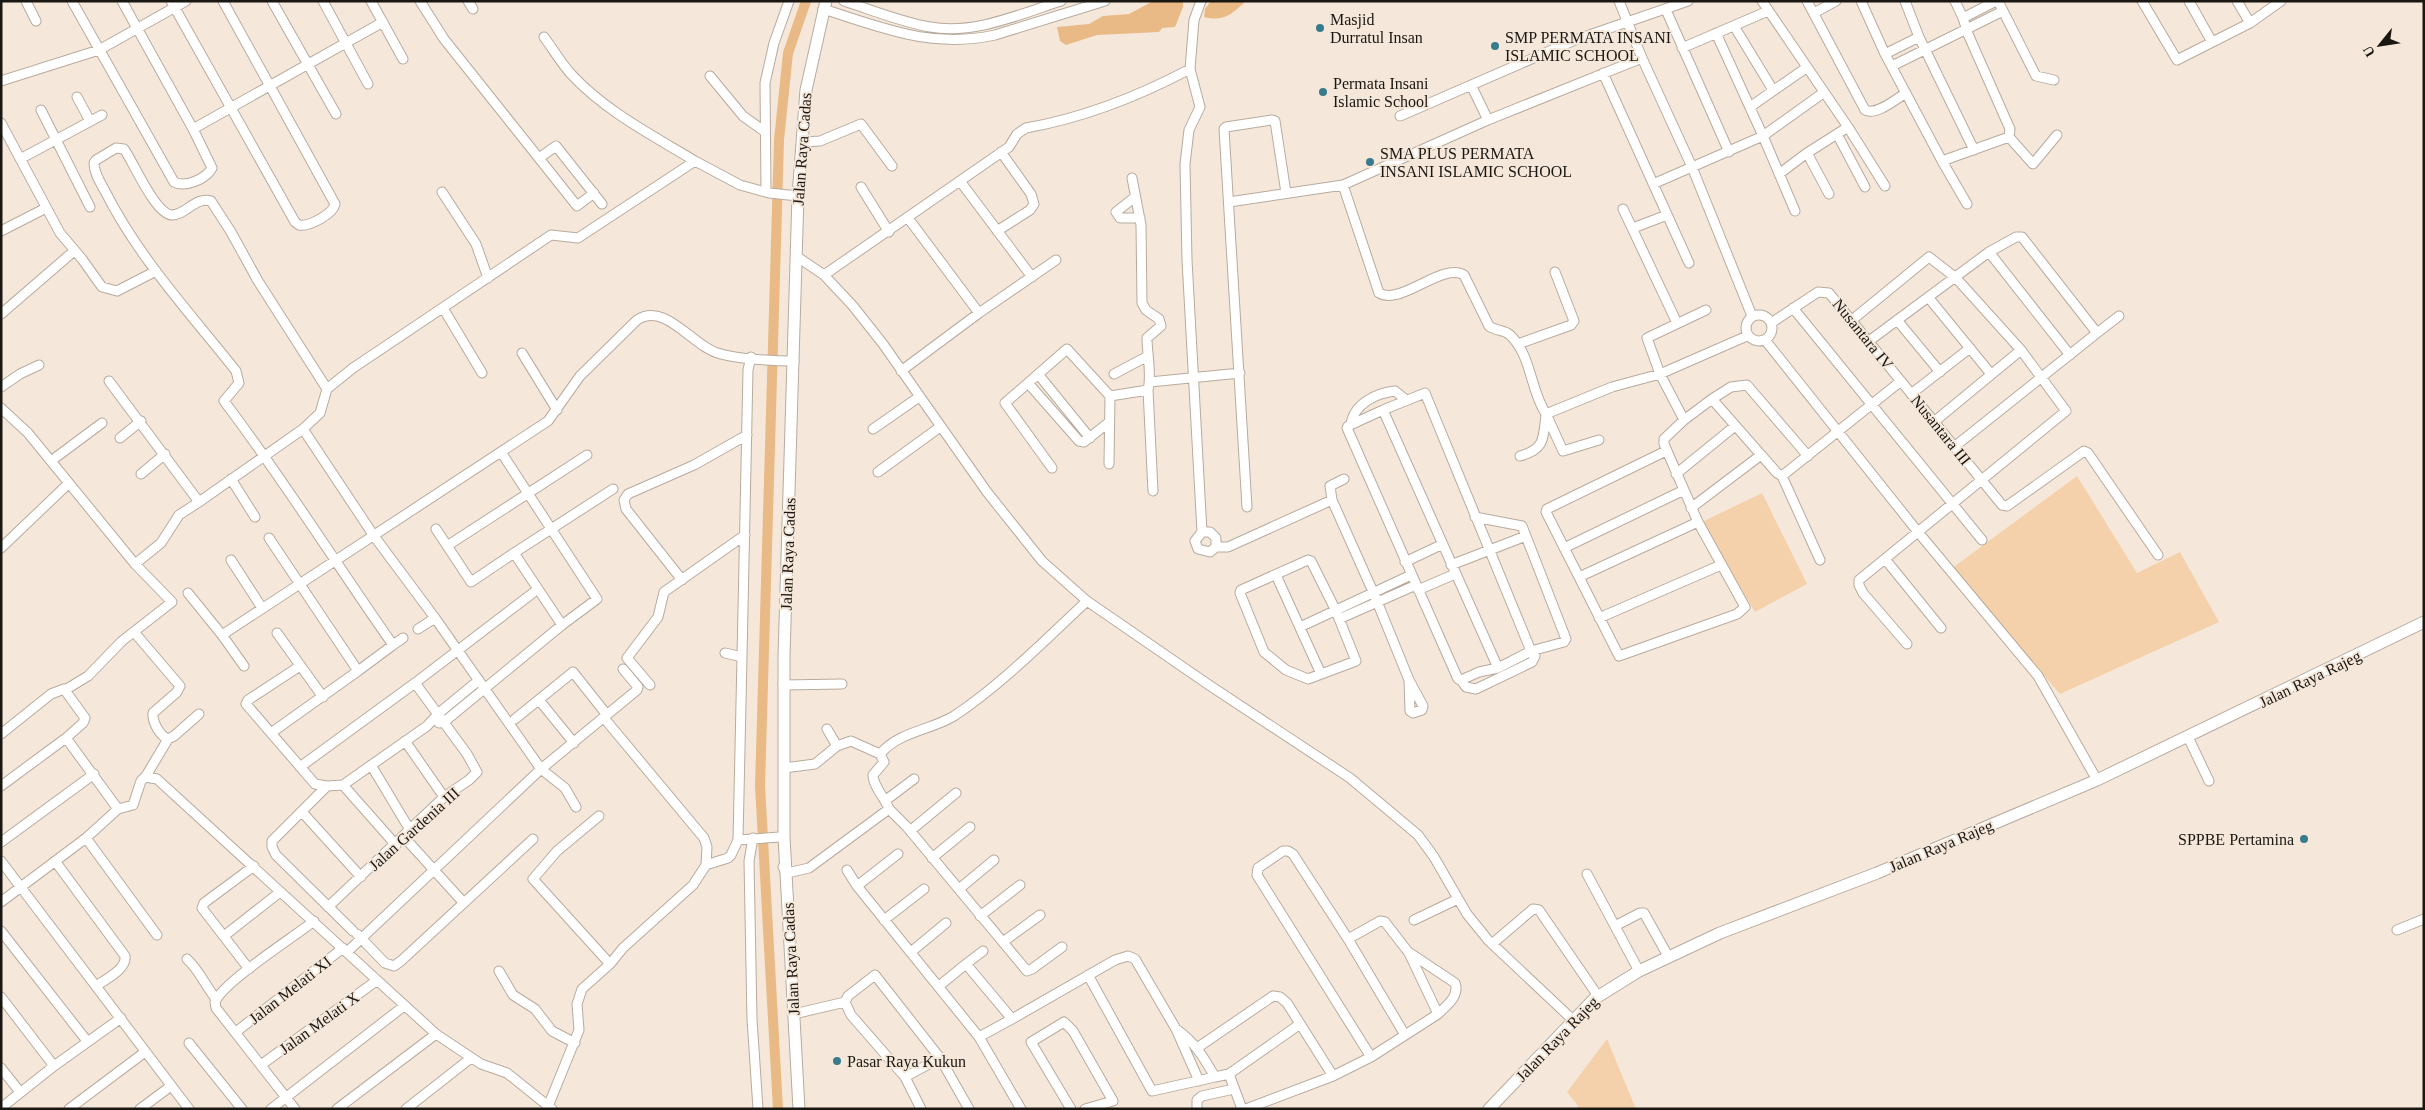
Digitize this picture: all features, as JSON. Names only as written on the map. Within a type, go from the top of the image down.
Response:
[{"type":"street","points":[[26,1],[36,21]]},
{"type":"street","points":[[72,1],[176,184],[182,185],[198,179],[206,175],[212,168],[193,129],[122,1]]},
{"type":"street","points":[[1,81],[99,50],[137,29],[173,4],[186,1]]},
{"type":"street","points":[[173,4],[295,222],[302,226],[313,222],[332,210],[335,204],[223,1]]},
{"type":"street","points":[[272,1],[336,114]]},
{"type":"street","points":[[323,1],[368,84]]},
{"type":"street","points":[[371,1],[403,59]]},
{"type":"street","points":[[420,1],[444,39],[577,206],[594,193]]},
{"type":"street","points":[[768,193],[764,131],[765,83],[774,43],[789,1]]},
{"type":"street","points":[[844,1],[870,5],[931,27],[951,28],[991,22],[1062,1]]},
{"type":"street","points":[[824,5],[902,34],[932,40],[951,40],[978,39],[996,35],[1105,1]]},
{"type":"street","points":[[1201,1],[1194,20],[1190,69],[1200,107],[1189,130],[1185,164],[1187,260],[1202,532],[1195,541],[1198,549],[1210,552],[1216,547],[1228,547],[1332,500]]},
{"type":"street","points":[[1619,1],[1642,58],[1692,167],[1752,316]]},
{"type":"street","points":[[1400,116],[1575,40],[1688,1]]},
{"type":"street","points":[[1762,1],[1848,127],[1885,186]]},
{"type":"street","points":[[1807,1],[1865,110],[1869,112],[1875,111],[1906,93]]},
{"type":"street","points":[[1814,13],[1836,1]]},
{"type":"street","points":[[1862,1],[1892,66],[1966,204]]},
{"type":"street","points":[[1905,1],[1919,37],[1974,150]]},
{"type":"street","points":[[1955,1],[2010,129],[2009,137],[2033,164],[2057,135]]},
{"type":"street","points":[[1963,18],[1997,1],[2036,76],[2054,80]]},
{"type":"street","points":[[2142,1],[2177,60],[2250,24],[2281,1]]},
{"type":"street","points":[[2189,1],[2212,42]]},
{"type":"street","points":[[2237,1],[2250,24]]},
{"type":"street","name":"Jalan Raya Cadas","points":[[799,1109],[784,837],[783,685],[788,361],[796,256],[793,195],[803,142],[806,90],[824,5]]},
{"type":"street","points":[[1666,10],[1729,152]]},
{"type":"street","points":[[1682,48],[1768,11]]},
{"type":"street","points":[[1892,66],[2003,11]]},
{"type":"street","points":[[193,129],[347,44],[383,22]]},
{"type":"street","points":[[1734,26],[1773,90]]},
{"type":"street","points":[[1716,34],[1795,211]]},
{"type":"street","points":[[544,37],[570,72],[591,93],[627,120],[694,161],[740,186],[768,193],[793,195]]},
{"type":"street","points":[[1886,54],[1919,37]]},
{"type":"street","points":[[1230,202],[1344,185],[1488,120],[1642,58]]},
{"type":"street","points":[[1750,107],[1806,68]]},
{"type":"street","points":[[824,275],[889,232],[1009,147],[1017,134],[1026,128],[1092,111],[1146,92],[1190,69]]},
{"type":"street","points":[[1603,74],[1689,264]]},
{"type":"street","points":[[710,76],[743,116],[764,131]]},
{"type":"street","points":[[1470,85],[1488,120]]},
{"type":"street","points":[[1653,184],[1763,136],[1823,93]]},
{"type":"street","points":[[77,97],[90,121]]},
{"type":"street","points":[[41,110],[90,207]]},
{"type":"street","points":[[20,159],[102,115]]},
{"type":"street","points":[[1247,507],[1230,202],[1224,130],[1229,125],[1275,121],[1286,193]]},
{"type":"street","points":[[1,123],[60,233],[102,287],[112,290],[128,287],[156,271]]},
{"type":"street","points":[[803,142],[820,141],[861,124],[892,166]]},
{"type":"street","points":[[1779,174],[1807,152],[1848,127]]},
{"type":"street","points":[[1837,134],[1865,187]]},
{"type":"street","points":[[1942,160],[2009,137]]},
{"type":"street","points":[[539,158],[556,146],[602,204]]},
{"type":"street","points":[[327,389],[258,281],[231,232],[211,201],[202,200],[175,214],[169,215],[150,194],[124,149],[116,148],[96,160],[94,163],[95,172],[118,217],[156,271],[236,371],[239,383],[224,401],[266,456],[334,562],[393,645]]},
{"type":"street","points":[[997,231],[1030,210],[1034,204],[1031,194],[1002,152]]},
{"type":"street","points":[[1807,152],[1829,194]]},
{"type":"street","points":[[136,564],[161,543],[179,515],[303,429],[320,413],[327,389],[353,368],[551,235],[578,238],[694,161]]},
{"type":"street","points":[[1132,178],[1140,218],[1142,303],[1146,310],[1160,319],[1161,326],[1147,338],[1146,357],[1153,491]]},
{"type":"street","points":[[960,181],[1032,277]]},
{"type":"street","points":[[1344,185],[1379,293],[1390,295],[1449,273],[1460,272],[1468,279],[1489,326],[1509,334],[1518,344],[1527,363],[1538,403],[1546,414],[1563,452],[1599,440]]},
{"type":"street","points":[[861,187],[889,232]]},
{"type":"street","points":[[442,192],[476,244],[488,278]]},
{"type":"street","points":[[1135,197],[1116,212],[1120,218],[1140,218]]},
{"type":"street","points":[[1,231],[46,208]]},
{"type":"street","points":[[1623,208],[1677,323]]},
{"type":"street","points":[[1633,228],[1666,215]]},
{"type":"street","points":[[908,218],[979,313]]},
{"type":"street","points":[[1869,341],[1989,252],[2016,237],[2022,237],[2097,333]]},
{"type":"street","points":[[1,314],[74,251]]},
{"type":"street","points":[[1989,252],[2070,355]]},
{"type":"street","points":[[796,256],[824,275],[883,344],[987,492],[1042,561],[1086,602],[1209,686],[1350,778],[1418,834],[1434,857],[1458,899],[1492,944],[1573,1020]]},
{"type":"street","points":[[1852,320],[1929,257],[1956,278],[2021,350],[2065,408],[2065,413],[1859,580],[1863,593],[1907,644]]},
{"type":"street","points":[[901,371],[979,313],[1056,260]]},
{"type":"street","points":[[1518,344],[1574,322],[1555,272]]},
{"type":"street","name":"Nusantara IV","points":[[1771,323],[1818,292],[1830,293],[1901,381]]},
{"type":"street","points":[[1928,297],[1991,374]]},
{"type":"street","points":[[443,308],[482,373]]},
{"type":"street","points":[[1793,308],[1982,540]]},
{"type":"street","points":[[1684,420],[1660,374],[1647,338],[1706,310]]},
{"type":"street","points":[[222,635],[548,421],[558,410],[580,376],[637,320],[648,316],[664,318],[712,351],[721,354],[788,361]]},
{"type":"street","points":[[1752,316],[1763,316],[1771,323],[1771,333],[1764,340],[1752,340],[1747,336],[1745,329],[1747,321],[1752,316]]},
{"type":"street","points":[[1954,447],[2119,316]]},
{"type":"street","points":[[1898,320],[1940,372]]},
{"type":"street","points":[[1546,414],[1612,387],[1660,374],[1747,336]]},
{"type":"street","points":[[1764,340],[1918,532],[2043,682],[2097,780]]},
{"type":"street","points":[[1912,394],[1970,348]]},
{"type":"street","points":[[1052,468],[1004,405],[1005,402],[1065,349],[1069,349],[1110,396],[1108,424],[1109,464]]},
{"type":"street","points":[[1934,421],[2021,350]]},
{"type":"street","points":[[522,353],[558,410]]},
{"type":"street","points":[[1114,374],[1146,357]]},
{"type":"street","points":[[706,865],[728,858],[736,848],[738,840],[747,435],[755,358]]},
{"type":"street","points":[[1,387],[20,374],[39,365]]},
{"type":"street","points":[[1110,396],[1149,386],[1193,378],[1240,373]]},
{"type":"street","points":[[1038,374],[1090,438]]},
{"type":"street","points":[[110,381],[199,502]]},
{"type":"street","points":[[1782,476],[1901,381]]},
{"type":"street","name":"Nusantara III","points":[[1901,381],[1980,480],[2005,507],[2084,451],[2088,453],[2158,554]]},
{"type":"street","points":[[1028,383],[1079,441],[1084,442],[1108,424]]},
{"type":"street","points":[[1666,451],[1548,507],[1546,512],[1619,656],[1737,614],[1743,610],[1744,604],[1691,508],[1666,451],[1664,439],[1684,420],[1731,387],[1747,385],[1808,456]]},
{"type":"street","points":[[1351,424],[1406,400],[1425,394],[1489,551],[1535,656],[1532,662],[1476,689],[1466,687],[1456,675],[1348,430],[1348,426],[1351,424],[1352,417],[1356,411],[1376,395],[1395,391],[1406,400]]},
{"type":"street","points":[[873,428],[919,397]]},
{"type":"street","points":[[1712,400],[1782,476],[1820,560]]},
{"type":"street","points":[[1,408],[28,433],[68,484],[136,564],[172,602],[119,644],[88,676],[65,690],[62,689],[51,694],[1,734]]},
{"type":"street","points":[[1383,410],[1498,668]]},
{"type":"street","points":[[1520,456],[1538,449],[1542,443],[1546,414]]},
{"type":"street","points":[[120,438],[140,421]]},
{"type":"street","points":[[51,461],[102,423]]},
{"type":"street","points":[[1676,474],[1735,426]]},
{"type":"street","points":[[878,472],[940,427]]},
{"type":"street","points":[[303,429],[374,536],[435,618],[541,769],[565,788],[576,807]]},
{"type":"street","points":[[682,580],[626,509],[624,500],[628,494],[694,465],[747,435]]},
{"type":"street","points":[[427,726],[444,722],[562,625],[597,599],[501,452]]},
{"type":"street","points":[[141,474],[164,454]]},
{"type":"street","points":[[447,546],[527,492],[587,455]]},
{"type":"street","points":[[1691,508],[1761,455]]},
{"type":"street","points":[[231,479],[256,517]]},
{"type":"street","points":[[1344,479],[1330,486],[1332,500],[1378,603],[1409,680]]},
{"type":"street","points":[[1,548],[68,484]]},
{"type":"street","points":[[436,529],[471,582],[613,489]]},
{"type":"street","points":[[1564,548],[1684,490]]},
{"type":"street","points":[[1461,680],[1479,672],[1498,668],[1532,651],[1564,642],[1566,639],[1522,526],[1475,517]]},
{"type":"street","points":[[1579,577],[1698,522]]},
{"type":"street","points":[[1202,532],[1206,531],[1214,534],[1216,547]]},
{"type":"street","points":[[650,685],[627,658],[658,617],[664,592],[744,535]]},
{"type":"street","points":[[1451,565],[1526,536]]},
{"type":"street","points":[[269,538],[358,672]]},
{"type":"street","points":[[1405,562],[1443,544]]},
{"type":"street","points":[[514,553],[562,625]]},
{"type":"street","points":[[1885,559],[1941,628]]},
{"type":"street","points":[[231,560],[262,608]]},
{"type":"street","points":[[1308,560],[1311,562],[1337,615],[1356,661],[1305,678],[1286,670],[1262,648],[1240,592],[1308,560]]},
{"type":"street","points":[[1600,618],[1721,565]]},
{"type":"street","points":[[1300,627],[1378,603],[1455,574]]},
{"type":"street","points":[[1276,575],[1321,674]]},
{"type":"street","points":[[1337,615],[1411,575]]},
{"type":"street","points":[[300,766],[458,651],[538,589]]},
{"type":"street","points":[[188,594],[222,635],[244,666]]},
{"type":"street","points":[[880,754],[899,737],[956,715],[1040,645],[1086,602]]},
{"type":"street","points":[[418,629],[435,618]]},
{"type":"street","name":"Jalan Raya Rajeg","points":[[1489,1109],[1598,996],[1639,971],[1720,933],[1878,873],[2097,780],[2424,622]]},
{"type":"street","points":[[134,632],[180,686],[177,692],[153,713],[155,723],[163,738],[168,740]]},
{"type":"street","points":[[278,633],[322,697]]},
{"type":"street","points":[[271,733],[404,638]]},
{"type":"street","points":[[724,654],[742,657]]},
{"type":"street","points":[[300,666],[246,703],[315,784],[327,786],[343,785],[371,766],[427,726],[438,713],[479,680]]},
{"type":"street","name":"Jalan Melati XI","points":[[236,1032],[345,950],[357,934],[433,871],[541,769],[638,689],[623,669]]},
{"type":"street","points":[[146,776],[157,779],[436,1034],[480,1064],[507,1073],[549,1108],[579,1030],[577,1004],[582,989],[610,964],[623,948],[693,885],[706,865],[707,847],[704,838],[572,672],[515,719]]},
{"type":"street","points":[[415,682],[444,722]]},
{"type":"street","points":[[783,685],[842,684]]},
{"type":"street","points":[[1,786],[66,738],[83,723],[85,718],[65,690]]},
{"type":"street","points":[[539,700],[574,743]]},
{"type":"street","points":[[1,902],[86,838],[118,809],[133,805],[142,781],[168,740],[199,714]]},
{"type":"street","name":"Jalan Gardenia III","points":[[328,908],[444,797],[470,780],[477,772],[476,767],[444,722]]},
{"type":"street","points":[[827,729],[837,746]]},
{"type":"street","points":[[2188,737],[2209,780]]},
{"type":"street","points":[[66,738],[118,809]]},
{"type":"street","points":[[404,741],[444,797]]},
{"type":"street","points":[[784,768],[805,767],[815,764],[837,746],[851,741],[880,754],[884,762],[872,774],[888,805],[1027,971],[1062,947]]},
{"type":"street","points":[[371,766],[407,834],[433,871],[463,902]]},
{"type":"street","points":[[1,842],[94,774]]},
{"type":"street","points":[[784,793],[779,798],[780,837],[783,867],[787,873],[809,868],[888,805],[914,779]]},
{"type":"street","points":[[343,785],[396,845]]},
{"type":"street","points":[[327,786],[275,837],[272,843],[272,850],[385,963],[394,966],[401,962],[463,902],[533,840]]},
{"type":"street","points":[[910,831],[956,792]]},
{"type":"street","points":[[302,812],[361,877]]},
{"type":"street","points":[[599,816],[557,851],[533,880],[610,964]]},
{"type":"street","points":[[932,858],[970,826]]},
{"type":"street","points":[[738,840],[780,837]]},
{"type":"street","points":[[86,838],[158,935]]},
{"type":"street","points":[[758,1109],[752,1018],[749,861],[760,838]]},
{"type":"street","points":[[1371,1057],[1257,875],[1258,868],[1284,851],[1291,852],[1348,939],[1405,1035]]},
{"type":"street","points":[[857,886],[898,854]]},
{"type":"street","points":[[959,889],[994,860]]},
{"type":"street","points":[[1,861],[122,1018],[145,1052],[189,1109]]},
{"type":"street","points":[[55,861],[125,956],[126,961],[123,966],[96,986]]},
{"type":"street","points":[[249,969],[205,914],[203,904],[254,866]]},
{"type":"street","points":[[847,870],[903,946],[911,952],[979,1037],[1021,1109]]},
{"type":"street","points":[[1587,874],[1639,971]]},
{"type":"street","points":[[980,916],[1020,885]]},
{"type":"street","points":[[884,920],[924,889]]},
{"type":"street","points":[[224,936],[280,892]]},
{"type":"street","points":[[1414,920],[1458,899]]},
{"type":"street","points":[[1492,944],[1533,908],[1539,910],[1598,996]]},
{"type":"street","points":[[1615,926],[1640,913],[1644,913],[1668,956]]},
{"type":"street","points":[[1003,942],[1040,915]]},
{"type":"street","points":[[2397,930],[2424,919]]},
{"type":"street","points":[[1348,939],[1380,921],[1389,926],[1409,953],[1438,1014]]},
{"type":"street","points":[[216,999],[249,969],[314,922]]},
{"type":"street","points":[[911,952],[946,923]]},
{"type":"street","points":[[1,931],[87,1041]]},
{"type":"street","points":[[939,986],[983,950]]},
{"type":"street","points":[[1246,1109],[1333,1076],[1371,1057],[1438,1014],[1451,1002],[1456,992],[1455,983],[1409,953]]},
{"type":"street","points":[[979,1037],[1120,957],[1128,956],[1135,959],[1176,1029],[1199,1081]]},
{"type":"street","points":[[187,959],[199,970],[201,980],[216,999],[216,1008],[295,1109]]},
{"type":"street","points":[[966,964],[1012,1019]]},
{"type":"street","points":[[499,971],[513,995],[536,1009],[552,1031],[575,1043]]},
{"type":"street","points":[[922,1109],[905,1077],[851,1016],[845,1002],[848,996],[875,975],[940,1058],[968,1109]]},
{"type":"street","points":[[1088,975],[1152,1091],[1229,1074],[1300,1024]]},
{"type":"street","name":"Jalan Melati X","points":[[261,1065],[376,981]]},
{"type":"street","points":[[1198,1048],[1273,996],[1287,1003],[1333,1076]]},
{"type":"street","points":[[1,997],[54,1066]]},
{"type":"street","points":[[794,1014],[845,1002]]},
{"type":"street","points":[[271,1109],[404,1006]]},
{"type":"street","points":[[1,1108],[87,1041],[122,1018]]},
{"type":"street","points":[[1071,1109],[1031,1042],[1064,1022],[1073,1031],[1113,1101],[1085,1109]]},
{"type":"street","points":[[1176,1029],[1188,1037],[1198,1048],[1215,1077]]},
{"type":"street","points":[[337,1109],[436,1034]]},
{"type":"street","points":[[189,1043],[242,1109]]},
{"type":"street","points":[[69,1109],[145,1052]]},
{"type":"street","points":[[406,1109],[471,1058]]},
{"type":"street","points":[[905,1077],[940,1058]]},
{"type":"street","points":[[1,1068],[20,1092]]},
{"type":"street","points":[[1229,1074],[1242,1109]]},
{"type":"street","points":[[140,1109],[171,1086]]},
{"type":"street","points":[[1197,1109],[1197,1100],[1202,1096],[1234,1089]]},
{"type":"shaded area","points":[[1153,1],[1183,1],[1183,7],[1175,27],[1162,28],[1159,32],[1097,35],[1066,45],[1060,41],[1057,27],[1089,24],[1103,16],[1129,14]]},
{"type":"shaded area","points":[[1211,1],[1246,1],[1236,10],[1222,18],[1204,17],[1205,9]]},
{"type":"shaded area","points":[[2077,476],[2137,573],[2180,552],[2219,622],[2060,694],[1951,569]]},
{"type":"shaded area","points":[[1762,493],[1807,584],[1755,612],[1702,522]]},
{"type":"shaded area","points":[[1607,1039],[1636,1109],[1576,1109],[1578,1106],[1567,1092]]},
{"type":"waterway","points":[[778,1109],[760,786],[779,140],[788,53],[806,1]]},
{"type":"place","name":"Masjid Durratul Insan","points":[[1320,28]]},
{"type":"place","name":"SMP PERMATA INSANI ISLAMIC SCHOOL","points":[[1495,46]]},
{"type":"place","name":"Permata Insani Islamic School","points":[[1323,92]]},
{"type":"place","name":"SMA PLUS PERMATA INSANI ISLAMIC SCHOOL","points":[[1370,162]]},
{"type":"place","name":"SPPBE Pertamina","points":[[2304,839]]},
{"type":"place","name":"Pasar Raya Kukun","points":[[837,1061]]}]
